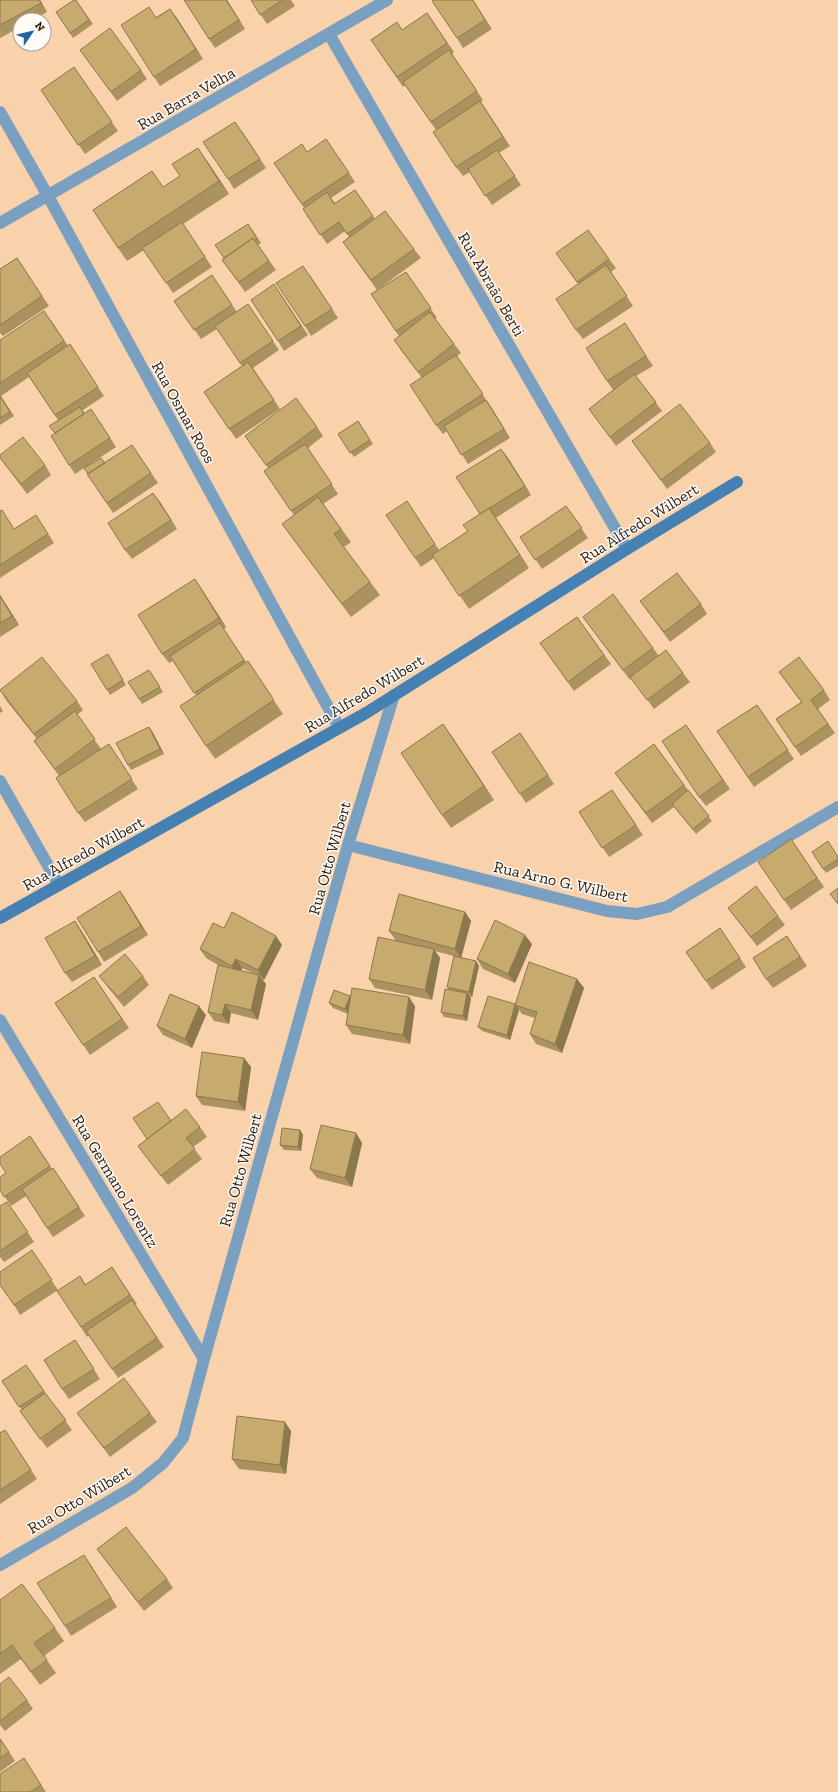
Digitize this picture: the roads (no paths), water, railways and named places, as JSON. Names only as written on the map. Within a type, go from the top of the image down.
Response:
[{"type":"street","name":"Rua Barra Velha","points":[[0,223],[387,0]]},
{"type":"street","name":"Rua Abraão Berti","points":[[329,34],[627,549]]},
{"type":"street","name":"Rua Osmar Roos","points":[[0,112],[48,196],[339,727]]},
{"type":"street","name":"Rua Alfredo Wilbert","points":[[0,918],[366,713],[627,549],[737,482]]},
{"type":"street","name":"Rua Otto Wilbert","points":[[0,1565],[132,1488],[163,1463],[184,1438],[204,1359],[348,845],[394,695]]},
{"type":"street","points":[[0,781],[59,885]]},
{"type":"street","name":"Rua Arno G. Wilbert","points":[[348,845],[607,911],[637,914],[667,907],[838,807]]},
{"type":"street","name":"Rua Germano Lorentz","points":[[0,1020],[204,1359]]}]
